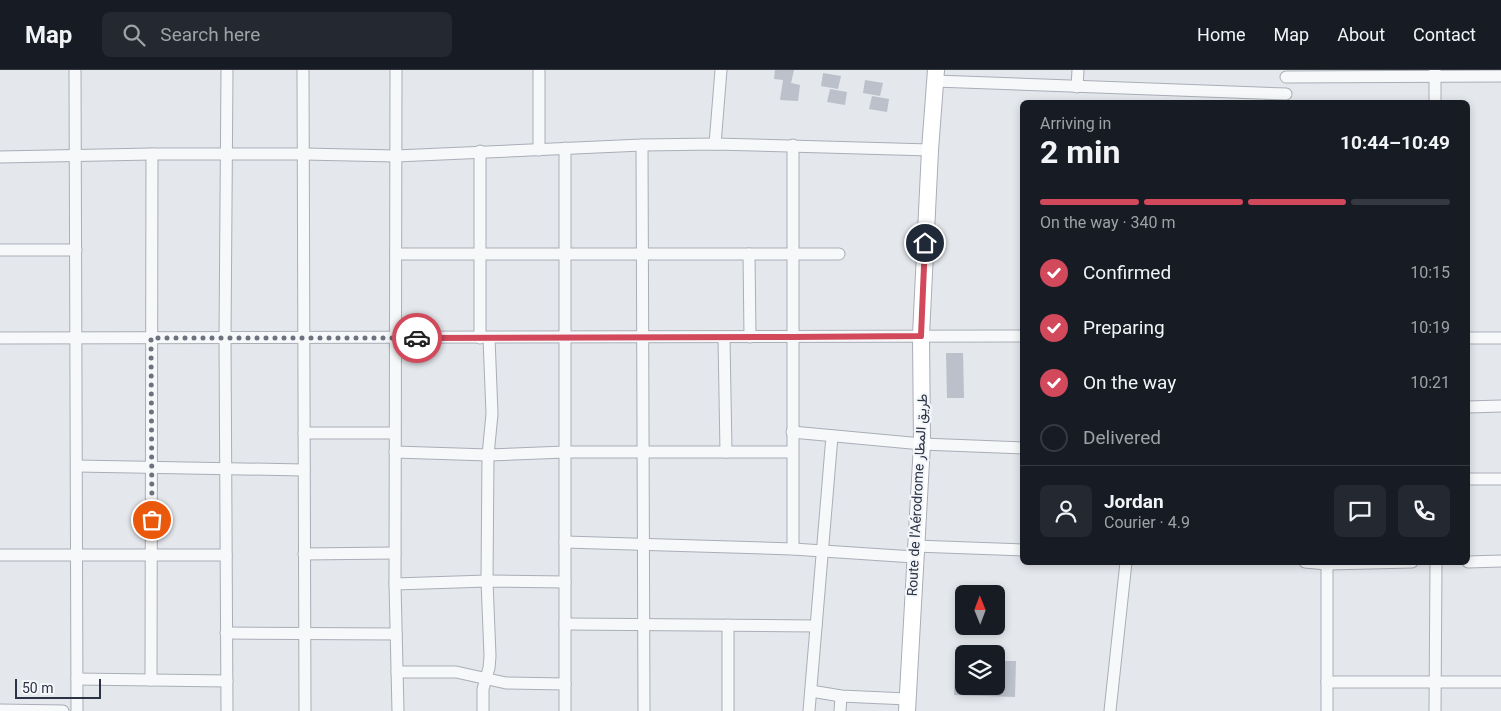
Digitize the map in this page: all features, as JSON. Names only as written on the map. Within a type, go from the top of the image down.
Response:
[{"type":"street","points":[[75,70],[77,711]]},
{"type":"street","points":[[227,711],[226,338],[228,70]]},
{"type":"street","points":[[303,70],[305,711]]},
{"type":"street","points":[[396,70],[395,584],[398,711]]},
{"type":"street","points":[[539,70],[539,150]]},
{"type":"street","points":[[715,144],[721,70]]},
{"type":"street","points":[[1077,87],[1078,70]]},
{"type":"street","points":[[935,75],[1077,87],[1286,98],[1286,73],[1435,73],[1501,76]]},
{"type":"street","points":[[1435,73],[1435,100]]},
{"type":"street","name":"Route de l'Aérodrome طريق المطار","points":[[907,705],[922,444],[921,336],[935,75]]},
{"type":"street","points":[[0,157],[152,154],[396,156],[480,151],[715,144],[930,150]]},
{"type":"street","points":[[642,145],[644,711]]},
{"type":"street","points":[[793,146],[793,549]]},
{"type":"street","points":[[565,148],[565,711]]},
{"type":"street","points":[[480,151],[480,255],[492,414],[488,455],[487,581],[490,656],[483,690],[483,711]]},
{"type":"street","points":[[151,680],[152,154]]},
{"type":"street","points":[[0,250],[76,250]]},
{"type":"street","points":[[396,254],[839,254]]},
{"type":"street","points":[[749,254],[750,338]]},
{"type":"street","points":[[0,338],[1020,336]]},
{"type":"street","points":[[724,338],[726,452]]},
{"type":"street","points":[[1470,338],[1501,338]]},
{"type":"street","points":[[1470,407],[1501,406]]},
{"type":"street","points":[[792,432],[922,444],[1020,448]]},
{"type":"street","points":[[304,433],[395,433]]},
{"type":"street","points":[[809,711],[832,436]]},
{"type":"street","points":[[395,452],[488,455],[565,452],[792,452]]},
{"type":"street","points":[[77,466],[304,470]]},
{"type":"street","points":[[1470,479],[1501,479]]},
{"type":"street","points":[[565,542],[644,546],[823,550],[1020,550]]},
{"type":"street","points":[[304,554],[395,553]]},
{"type":"street","points":[[0,555],[226,555]]},
{"type":"street","points":[[1470,562],[1501,561]]},
{"type":"street","points":[[1110,711],[1126,565]]},
{"type":"street","points":[[1327,565],[1327,711]]},
{"type":"street","points":[[1435,711],[1436,565]]},
{"type":"street","points":[[395,584],[487,581],[565,582]]},
{"type":"street","points":[[565,624],[816,626]]},
{"type":"street","points":[[728,625],[728,711]]},
{"type":"street","points":[[226,633],[396,634]]},
{"type":"street","points":[[397,672],[456,672],[506,683],[565,684]]},
{"type":"street","points":[[77,679],[227,681]]},
{"type":"street","points":[[1327,682],[1501,682]]},
{"type":"street","points":[[811,691],[907,705]]},
{"type":"street","points":[[840,711],[841,696]]},
{"type":"street","points":[[0,710],[62,711]]},
{"type":"building","points":[[775,70],[794,70],[791,83],[800,85],[798,101],[780,100],[783,80],[774,79]]},
{"type":"building","points":[[823,73],[841,76],[838,89],[821,86]]},
{"type":"building","points":[[865,80],[883,83],[880,96],[863,93]]},
{"type":"building","points":[[830,89],[847,92],[845,105],[827,102]]},
{"type":"building","points":[[872,96],[889,99],[887,112],[869,109]]},
{"type":"building","points":[[946,353],[963,353],[964,398],[947,398]]},
{"type":"building","points":[[955,660],[955,695],[1005,695],[1005,661],[1016,661],[1015,697],[954,695]]},
{"type":"way so far","points":[[152,520],[151,338],[417,338]]},
{"type":"route","points":[[417,338],[921,336],[925,243]]}]
